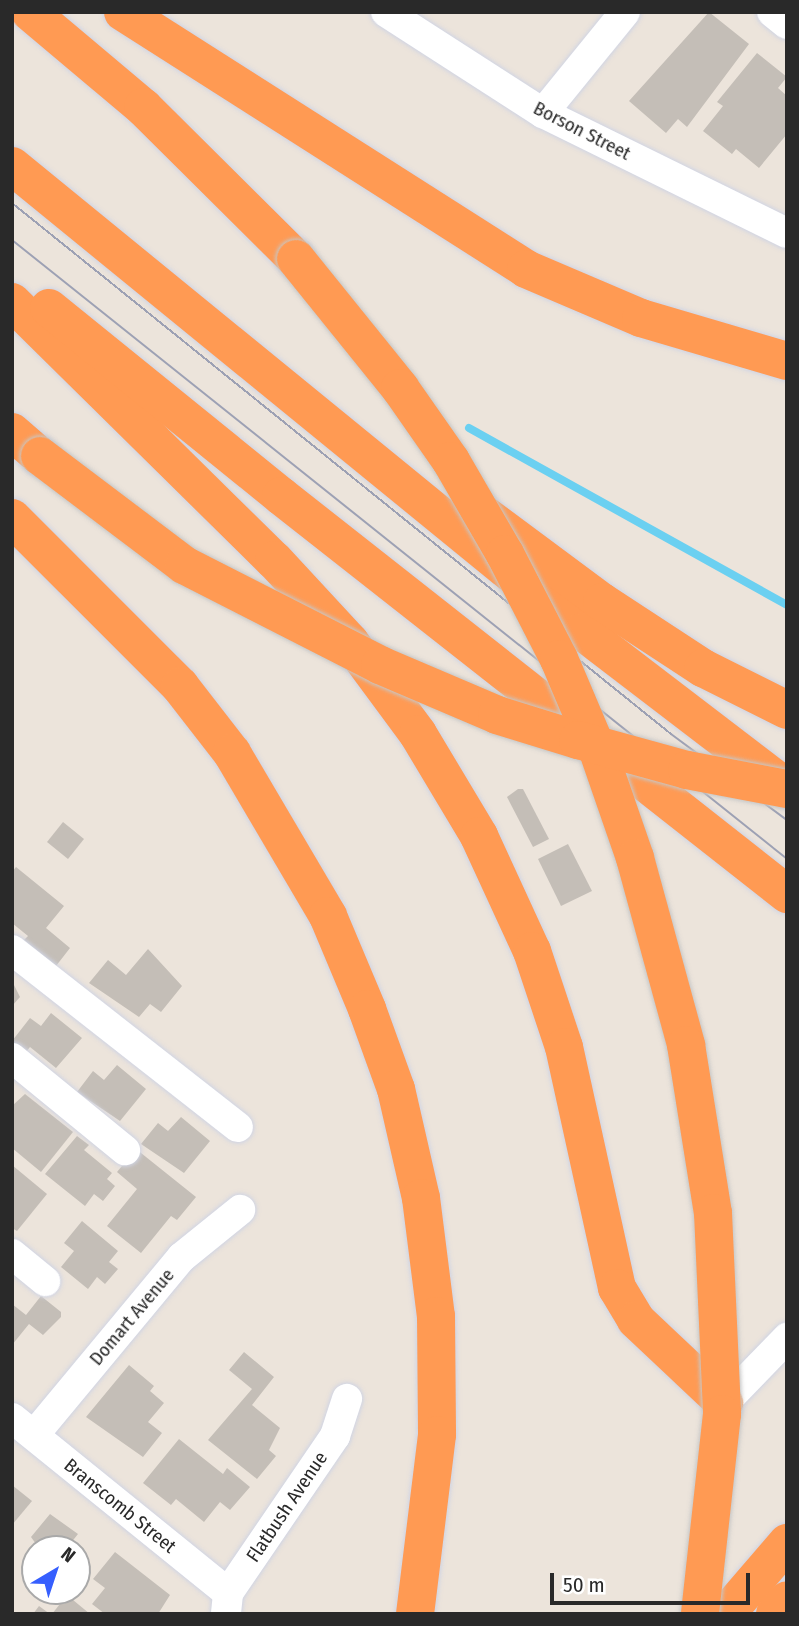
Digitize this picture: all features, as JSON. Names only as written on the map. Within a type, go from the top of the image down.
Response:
[{"type":"highway","points":[[30,12],[143,107],[296,259],[400,388],[451,461],[505,554],[574,693],[635,858],[686,1045],[713,1213],[722,1414],[700,1614]]},
{"type":"highway","points":[[123,12],[526,269],[641,318],[787,361]]},
{"type":"highway","points":[[12,166],[602,603],[703,668],[787,710]]},
{"type":"highway","points":[[12,166],[583,632],[787,789]]},
{"type":"highway","points":[[12,278],[281,496],[787,894]]},
{"type":"highway","points":[[12,302],[282,569],[350,642],[418,734],[479,836],[531,951],[564,1047],[617,1288],[636,1320],[724,1403]]},
{"type":"highway","points":[[26,444],[184,565],[380,665],[497,715],[578,740],[687,770],[787,789]]},
{"type":"highway","points":[[12,519],[180,687],[232,753],[328,916],[396,1088],[421,1198],[436,1316],[437,1435],[424,1566],[415,1614]]},
{"type":"highway","points":[[726,1614],[787,1543]]},
{"type":"highway","points":[[775,1614],[787,1600]]},
{"type":"street","name":"Borson Street","points":[[386,12],[543,113],[787,233]]},
{"type":"street","points":[[543,113],[625,12]]},
{"type":"street","points":[[772,12],[787,24]]},
{"type":"street","points":[[12,950],[238,1127]]},
{"type":"street","points":[[12,1058],[125,1150]]},
{"type":"street","name":"Domart Avenue","points":[[23,1426],[182,1257],[240,1210]]},
{"type":"street","points":[[12,1254],[45,1281]]},
{"type":"street","points":[[724,1403],[787,1338]]},
{"type":"street","name":"Flatbush Avenue","points":[[227,1604],[335,1436],[347,1399]]},
{"type":"street","name":"Branscomb Street","points":[[23,1426],[227,1604]]},
{"type":"building","points":[[709,12],[749,44],[687,127],[678,119],[666,133],[629,101]]},
{"type":"building","points":[[757,53],[787,77],[778,88],[787,96],[787,134],[759,168],[736,149],[732,154],[703,131],[723,106],[717,102]]},
{"type":"building","points":[[518,789],[523,789],[549,839],[533,847],[507,797]]},
{"type":"building","points":[[63,822],[84,839],[68,859],[47,842]]},
{"type":"building","points":[[568,844],[592,891],[561,906],[538,859]]},
{"type":"building","points":[[16,867],[64,906],[46,928],[70,948],[56,966],[24,940],[28,936],[12,923],[12,872]]},
{"type":"building","points":[[148,949],[182,986],[161,1012],[150,1004],[139,1017],[89,983],[108,960],[126,975]]},
{"type":"building","points":[[12,981],[20,997],[12,1006]]},
{"type":"building","points":[[51,1013],[82,1038],[56,1068],[30,1047],[26,1052],[12,1041],[30,1018],[41,1026]]},
{"type":"building","points":[[117,1065],[146,1089],[120,1121],[77,1092],[93,1071],[104,1080]]},
{"type":"building","points":[[25,1094],[73,1132],[41,1172],[12,1148],[12,1106]]},
{"type":"building","points":[[181,1117],[210,1141],[184,1173],[141,1144],[158,1123],[168,1131]]},
{"type":"building","points":[[77,1136],[89,1145],[84,1150],[112,1173],[107,1179],[115,1186],[103,1201],[94,1194],[85,1206],[45,1174]]},
{"type":"building","points":[[136,1149],[196,1197],[177,1220],[171,1216],[141,1253],[107,1226],[137,1189],[117,1172]]},
{"type":"building","points":[[12,1165],[47,1194],[17,1231],[12,1228]]},
{"type":"building","points":[[82,1221],[118,1251],[109,1262],[118,1269],[105,1284],[97,1277],[88,1289],[61,1267],[74,1251],[64,1243]]},
{"type":"building","points":[[41,1296],[61,1312],[61,1317],[43,1335],[29,1324],[12,1345],[12,1304],[26,1315]]},
{"type":"building","points":[[244,1352],[274,1377],[252,1405],[280,1428],[269,1450],[276,1456],[257,1479],[208,1440],[252,1389],[229,1370]]},
{"type":"building","points":[[129,1365],[154,1386],[150,1391],[164,1403],[148,1422],[162,1433],[143,1457],[86,1417]]},
{"type":"building","points":[[179,1439],[223,1474],[227,1468],[250,1487],[230,1510],[220,1502],[204,1522],[176,1499],[171,1505],[143,1483]]},
{"type":"building","points":[[12,1485],[32,1501],[12,1525]]},
{"type":"building","points":[[50,1514],[78,1534],[77,1535],[33,1535]]},
{"type":"building","points":[[115,1552],[170,1595],[158,1614],[105,1614],[92,1604],[105,1588],[93,1579]]},
{"type":"building","points":[[59,1605],[79,1605],[90,1614],[52,1614]]},
{"type":"building","points":[[39,1606],[50,1614],[33,1614]]},
{"type":"waterway","points":[[469,428],[787,605]]},
{"type":"tram line","points":[[12,203],[671,734],[787,820]]},
{"type":"tram line","points":[[12,240],[787,859]]}]
